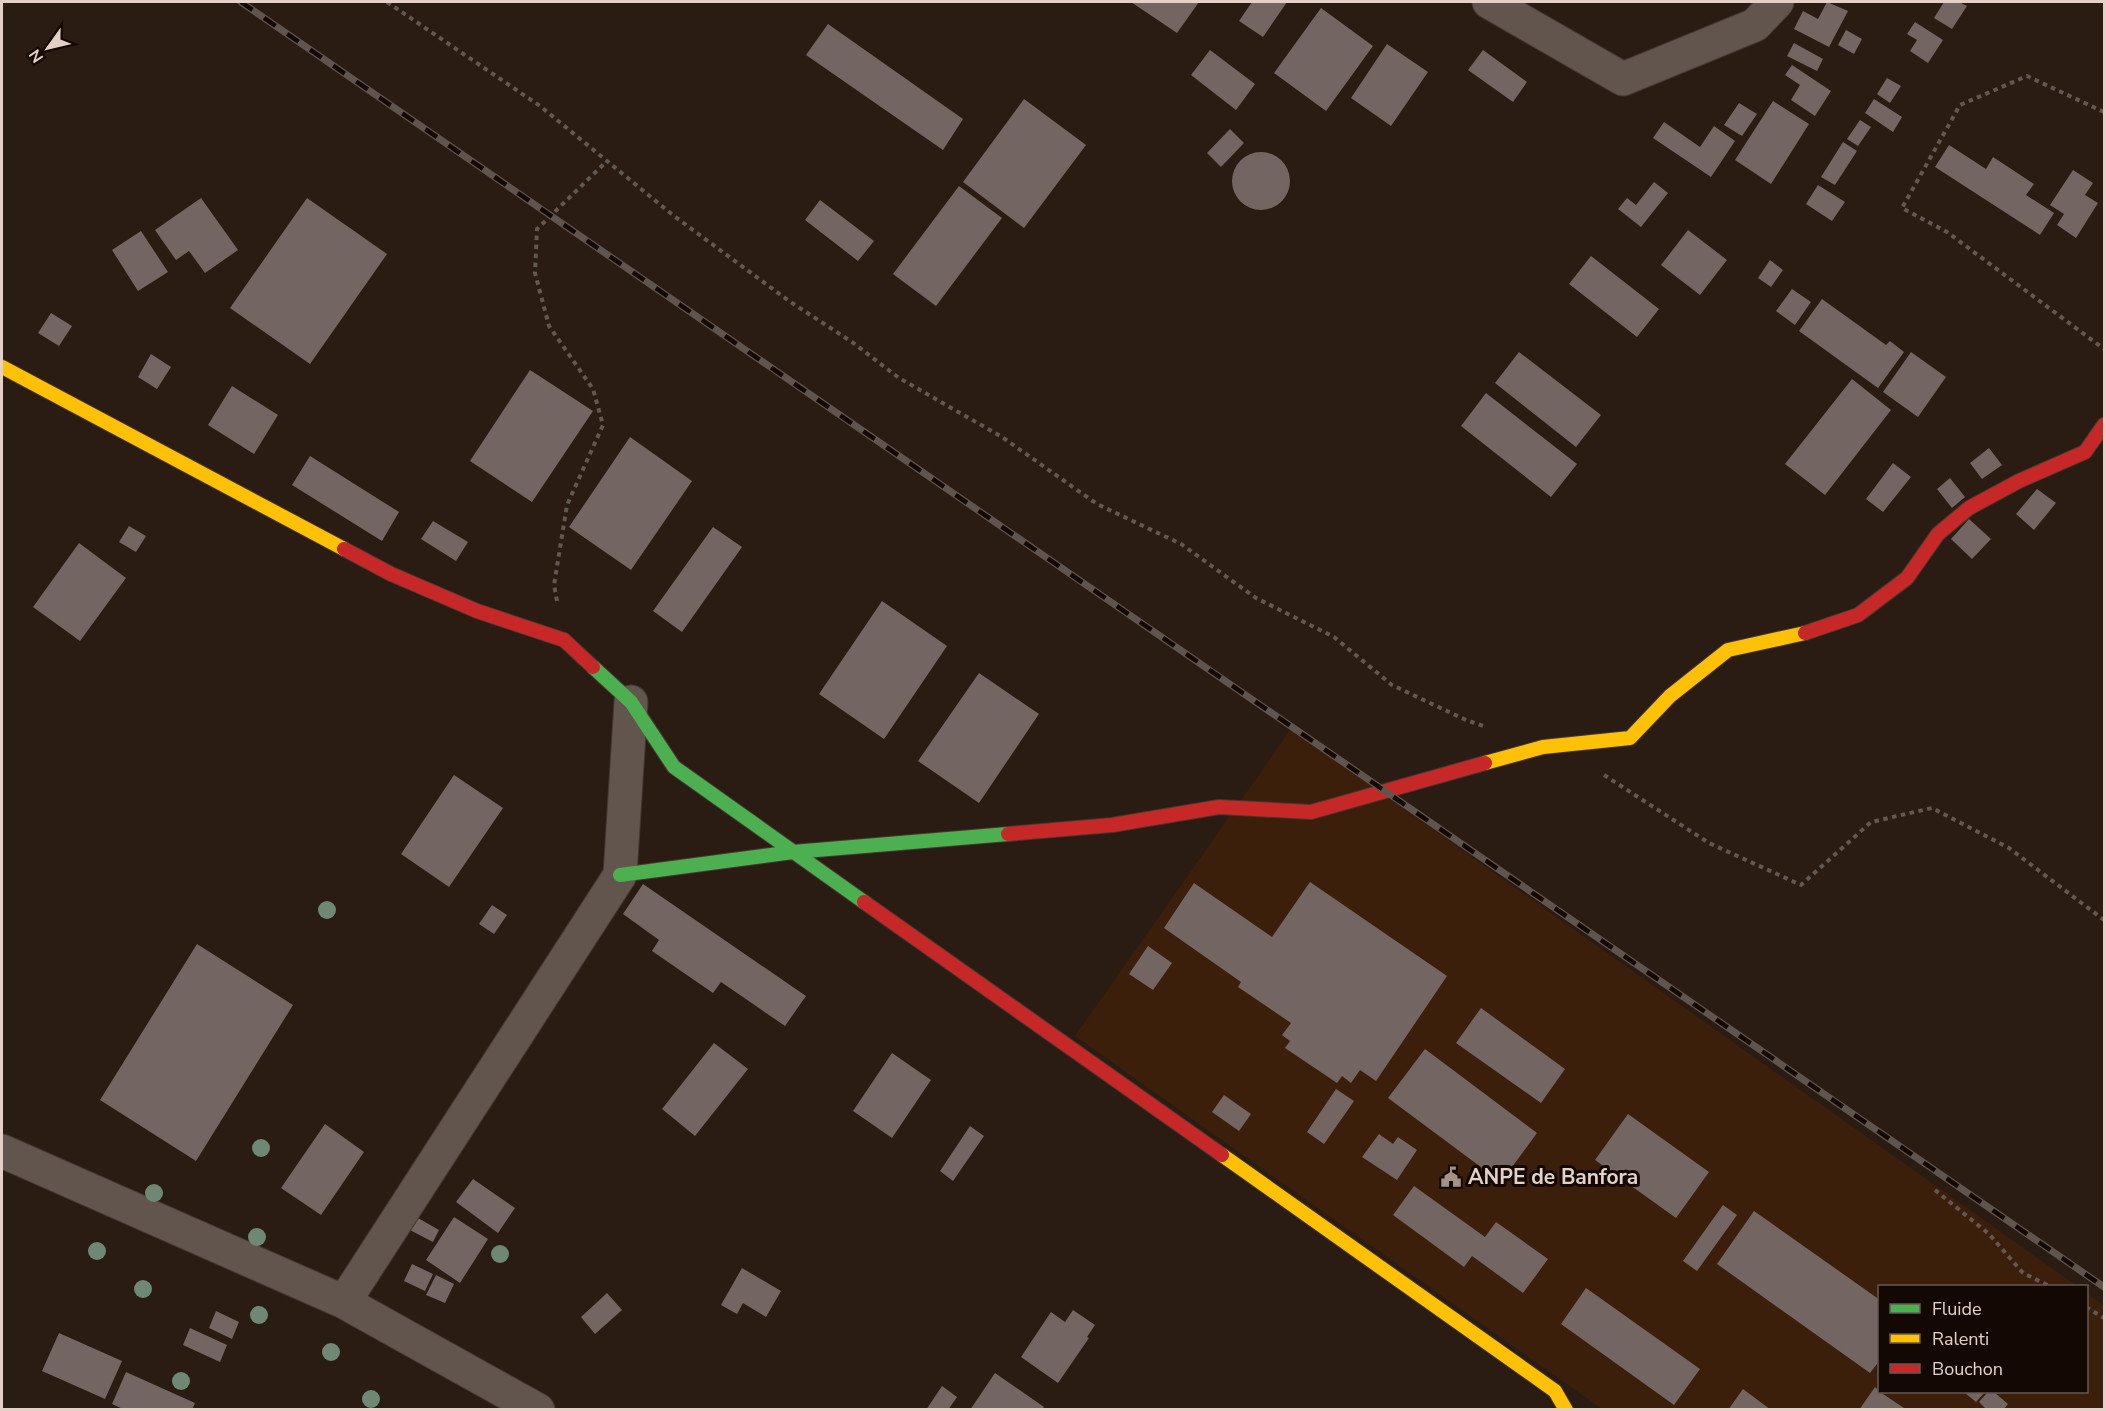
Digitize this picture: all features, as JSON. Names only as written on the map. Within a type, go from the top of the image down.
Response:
[{"type":"street","points":[[1489,2],[1623,79],[1755,25],[1776,2]]},
{"type":"street","points":[[2,367],[392,574],[477,611],[564,640],[631,702],[674,767],[1555,1390],[1566,1410]]},
{"type":"street","points":[[620,875],[794,852],[1112,825],[1220,807],[1311,812],[1543,747],[1630,738],[1670,696],[1728,650],[1808,632],[1858,615],[1907,578],[1938,534],[1969,508],[2019,481],[2085,452],[2104,425]]},
{"type":"street","points":[[344,1302],[620,875],[631,702]]},
{"type":"street","points":[[2,1151],[344,1302],[538,1410]]},
{"type":"path","points":[[387,2],[540,106],[674,216],[789,301],[852,342],[899,378],[974,422]]},
{"type":"path","points":[[2104,112],[2027,76],[1960,105],[1902,208],[1947,232],[2104,349]]},
{"type":"path","points":[[564,640],[554,585],[567,506],[603,425],[593,389],[549,326],[535,273],[537,230],[606,162]]},
{"type":"path","points":[[1935,1190],[1989,1234],[2023,1273],[2045,1285]]},
{"type":"path","points":[[2088,1308],[2104,1318]]},
{"type":"shaded area","points":[[1291,729],[2076,1285],[1878,1285],[1878,1393],[2088,1393],[2088,1294],[2104,1306],[2104,1409],[1602,1409],[1075,1036]]},
{"type":"building","points":[[1131,2],[1199,2],[1177,33]]},
{"type":"building","points":[[1252,2],[1287,2],[1263,37],[1239,21]]},
{"type":"building","points":[[1827,2],[1848,11],[1829,47],[1794,29],[1803,11],[1818,19]]},
{"type":"building","points":[[1944,2],[1959,2],[1967,6],[1952,29],[1934,18]]},
{"type":"building","points":[[1321,8],[1373,46],[1326,111],[1274,73]]},
{"type":"building","points":[[1915,22],[1943,40],[1928,63],[1910,51],[1917,40],[1907,34]]},
{"type":"building","points":[[828,24],[963,119],[943,150],[806,55]]},
{"type":"building","points":[[1846,30],[1862,39],[1854,54],[1838,45]]},
{"type":"building","points":[[1794,43],[1823,59],[1817,71],[1787,56]]},
{"type":"building","points":[[1387,44],[1428,72],[1391,126],[1351,98]]},
{"type":"building","points":[[1210,50],[1255,84],[1236,110],[1191,75]]},
{"type":"building","points":[[1483,50],[1527,82],[1513,102],[1468,70]]},
{"type":"building","points":[[1792,65],[1831,91],[1815,116],[1791,100],[1800,85],[1785,75]]},
{"type":"building","points":[[1887,78],[1901,86],[1890,103],[1877,94]]},
{"type":"building","points":[[1024,99],[1086,145],[1024,228],[963,182]]},
{"type":"building","points":[[1874,99],[1902,117],[1893,132],[1865,113]]},
{"type":"building","points":[[1773,101],[1809,124],[1771,184],[1735,160]]},
{"type":"building","points":[[1739,103],[1757,114],[1742,136],[1724,125]]},
{"type":"building","points":[[1860,120],[1871,127],[1858,146],[1847,139]]},
{"type":"building","points":[[1664,122],[1700,147],[1714,126],[1735,141],[1711,177],[1653,138]]},
{"type":"building","points":[[1230,129],[1244,143],[1221,167],[1207,153]]},
{"type":"building","points":[[1843,142],[1857,151],[1835,185],[1821,177]]},
{"type":"building","points":[[1949,145],[1986,169],[1993,157],[2034,184],[2026,195],[2054,213],[2040,235],[1935,167]]},
{"type":"building","points":[[1255,152],[1267,152],[1282,160],[1290,175],[1290,187],[1282,202],[1267,210],[1255,210],[1240,202],[1232,187],[1232,175],[1240,160]]},
{"type":"building","points":[[2073,170],[2093,183],[2085,195],[2098,203],[2076,238],[2057,225],[2064,214],[2050,205]]},
{"type":"building","points":[[1654,182],[1668,193],[1641,227],[1618,209],[1627,198],[1636,205]]},
{"type":"building","points":[[1818,185],[1845,202],[1832,221],[1806,204]]},
{"type":"building","points":[[959,186],[1002,218],[936,306],[893,274]]},
{"type":"building","points":[[201,198],[238,250],[205,273],[189,251],[176,260],[155,230]]},
{"type":"building","points":[[307,198],[387,254],[310,364],[230,308]]},
{"type":"building","points":[[820,200],[874,241],[858,261],[805,220]]},
{"type":"building","points":[[1688,230],[1727,260],[1700,295],[1661,265]]},
{"type":"building","points":[[141,231],[168,272],[138,291],[112,250]]},
{"type":"building","points":[[1591,256],[1659,309],[1637,337],[1569,284]]},
{"type":"building","points":[[1770,260],[1783,270],[1771,287],[1758,278]]},
{"type":"building","points":[[1792,289],[1811,302],[1795,325],[1776,311]]},
{"type":"building","points":[[1822,299],[1886,345],[1890,341],[1904,352],[1878,388],[1799,331]]},
{"type":"building","points":[[51,313],[72,326],[59,346],[38,333]]},
{"type":"building","points":[[1519,352],[1601,415],[1576,447],[1495,383]]},
{"type":"building","points":[[1911,352],[1946,377],[1918,417],[1883,392]]},
{"type":"building","points":[[151,354],[171,367],[157,389],[138,377]]},
{"type":"building","points":[[530,370],[593,411],[532,502],[470,461]]},
{"type":"building","points":[[1852,379],[1891,410],[1825,495],[1785,464]]},
{"type":"building","points":[[232,386],[278,415],[254,454],[208,425]]},
{"type":"building","points":[[1486,393],[1577,464],[1551,497],[1461,426]]},
{"type":"building","points":[[630,437],[692,481],[631,570],[569,527]]},
{"type":"building","points":[[1989,448],[2002,465],[1982,479],[1970,463]]},
{"type":"building","points":[[310,456],[399,512],[382,541],[292,485]]},
{"type":"building","points":[[1893,463],[1911,477],[1883,512],[1866,499]]},
{"type":"building","points":[[1950,478],[1965,497],[1952,508],[1937,489]]},
{"type":"building","points":[[2037,489],[2056,503],[2034,530],[2016,514]]},
{"type":"building","points":[[1969,519],[1991,539],[1972,559],[1951,539]]},
{"type":"building","points":[[433,521],[468,542],[456,561],[421,539]]},
{"type":"building","points":[[129,526],[146,536],[136,552],[119,542]]},
{"type":"building","points":[[713,527],[742,547],[682,632],[653,611]]},
{"type":"building","points":[[79,543],[126,578],[80,641],[33,607]]},
{"type":"building","points":[[882,601],[947,646],[884,739],[819,694]]},
{"type":"building","points":[[979,673],[1039,714],[979,803],[918,761]]},
{"type":"building","points":[[454,775],[503,808],[449,887],[401,854]]},
{"type":"building","points":[[1310,882],[1447,976],[1376,1081],[1360,1070],[1351,1083],[1342,1076],[1337,1083],[1285,1048],[1290,1041],[1282,1035],[1291,1023],[1238,987],[1241,982],[1164,928],[1194,883],[1272,937]]},
{"type":"building","points":[[643,884],[806,996],[785,1026],[721,982],[713,993],[652,951],[659,940],[623,914]]},
{"type":"building","points":[[492,905],[507,915],[494,934],[479,924]]},
{"type":"building","points":[[197,944],[293,1005],[196,1161],[100,1100]]},
{"type":"building","points":[[1148,946],[1172,963],[1153,990],[1129,974]]},
{"type":"building","points":[[1481,1008],[1565,1069],[1541,1103],[1456,1043]]},
{"type":"building","points":[[714,1043],[748,1069],[695,1136],[662,1109]]},
{"type":"building","points":[[1425,1049],[1537,1133],[1501,1182],[1388,1098]]},
{"type":"building","points":[[892,1053],[931,1080],[892,1138],[853,1111]]},
{"type":"building","points":[[1336,1089],[1354,1101],[1324,1144],[1307,1132]]},
{"type":"building","points":[[1224,1095],[1251,1114],[1239,1131],[1212,1112]]},
{"type":"building","points":[[1628,1114],[1709,1172],[1676,1218],[1595,1160]]},
{"type":"building","points":[[325,1124],[364,1152],[321,1215],[281,1188]]},
{"type":"building","points":[[970,1126],[984,1136],[953,1181],[940,1171]]},
{"type":"building","points":[[1379,1134],[1393,1144],[1398,1137],[1417,1150],[1397,1180],[1362,1157]]},
{"type":"building","points":[[473,1179],[515,1208],[498,1233],[456,1202]]},
{"type":"building","points":[[1414,1186],[1485,1237],[1496,1222],[1548,1259],[1523,1293],[1472,1256],[1464,1267],[1393,1215]]},
{"type":"building","points":[[1723,1205],[1737,1215],[1697,1271],[1683,1261]]},
{"type":"building","points":[[1754,1211],[1878,1299],[1878,1363],[1870,1373],[1717,1264]]},
{"type":"building","points":[[411,1214],[439,1230],[433,1242],[404,1227]]},
{"type":"building","points":[[454,1217],[488,1239],[460,1283],[426,1260]]},
{"type":"building","points":[[412,1264],[433,1274],[425,1291],[404,1281]]},
{"type":"building","points":[[742,1268],[781,1291],[766,1317],[743,1303],[737,1314],[721,1305]]},
{"type":"building","points":[[436,1275],[454,1284],[445,1303],[426,1295]]},
{"type":"building","points":[[1586,1288],[1700,1369],[1674,1405],[1561,1324]]},
{"type":"building","points":[[607,1293],[622,1310],[595,1334],[581,1317]]},
{"type":"building","points":[[1073,1310],[1095,1325],[1087,1337],[1089,1338],[1058,1383],[1021,1357],[1051,1312],[1065,1322]]},
{"type":"building","points":[[216,1311],[239,1322],[232,1339],[209,1328]]},
{"type":"building","points":[[190,1328],[227,1345],[220,1362],[183,1345]]},
{"type":"building","points":[[59,1333],[122,1361],[105,1399],[42,1371]]},
{"type":"building","points":[[126,1372],[195,1403],[192,1410],[125,1410],[112,1404]]},
{"type":"building","points":[[995,1373],[1044,1407],[1042,1410],[970,1410]]},
{"type":"building","points":[[942,1386],[957,1397],[948,1410],[926,1410]]},
{"type":"building","points":[[1875,1387],[1878,1393],[1907,1410],[1859,1410]]},
{"type":"building","points":[[1743,1389],[1771,1410],[1728,1410]]},
{"type":"building","points":[[1965,1393],[1984,1393],[1976,1402]]},
{"type":"building","points":[[1987,1393],[1995,1393],[2008,1404],[2003,1410],[1987,1410],[1979,1402]]},
{"type":"railway","points":[[241,2],[2104,1287]]},
{"type":"traffic: fast","points":[[593,667],[631,702],[674,767],[864,902]]},
{"type":"traffic: fast","points":[[620,875],[793,852],[1008,834]]},
{"type":"traffic: slow","points":[[2,367],[344,549]]},
{"type":"traffic: slow","points":[[1485,763],[1543,747],[1630,738],[1670,696],[1728,650],[1805,633]]},
{"type":"traffic: slow","points":[[1222,1155],[1555,1391],[1566,1410]]},
{"type":"traffic: jam","points":[[1805,633],[1858,615],[1907,578],[1938,534],[1969,508],[2019,481],[2085,452],[2104,425]]},
{"type":"traffic: jam","points":[[344,549],[391,574],[477,611],[564,640],[593,667]]},
{"type":"traffic: jam","points":[[1008,834],[1112,825],[1219,807],[1311,812],[1485,763]]},
{"type":"traffic: jam","points":[[864,902],[1222,1155]]},
{"type":"place","name":"ANPE de Banfora","points":[[1451,1177]]}]
